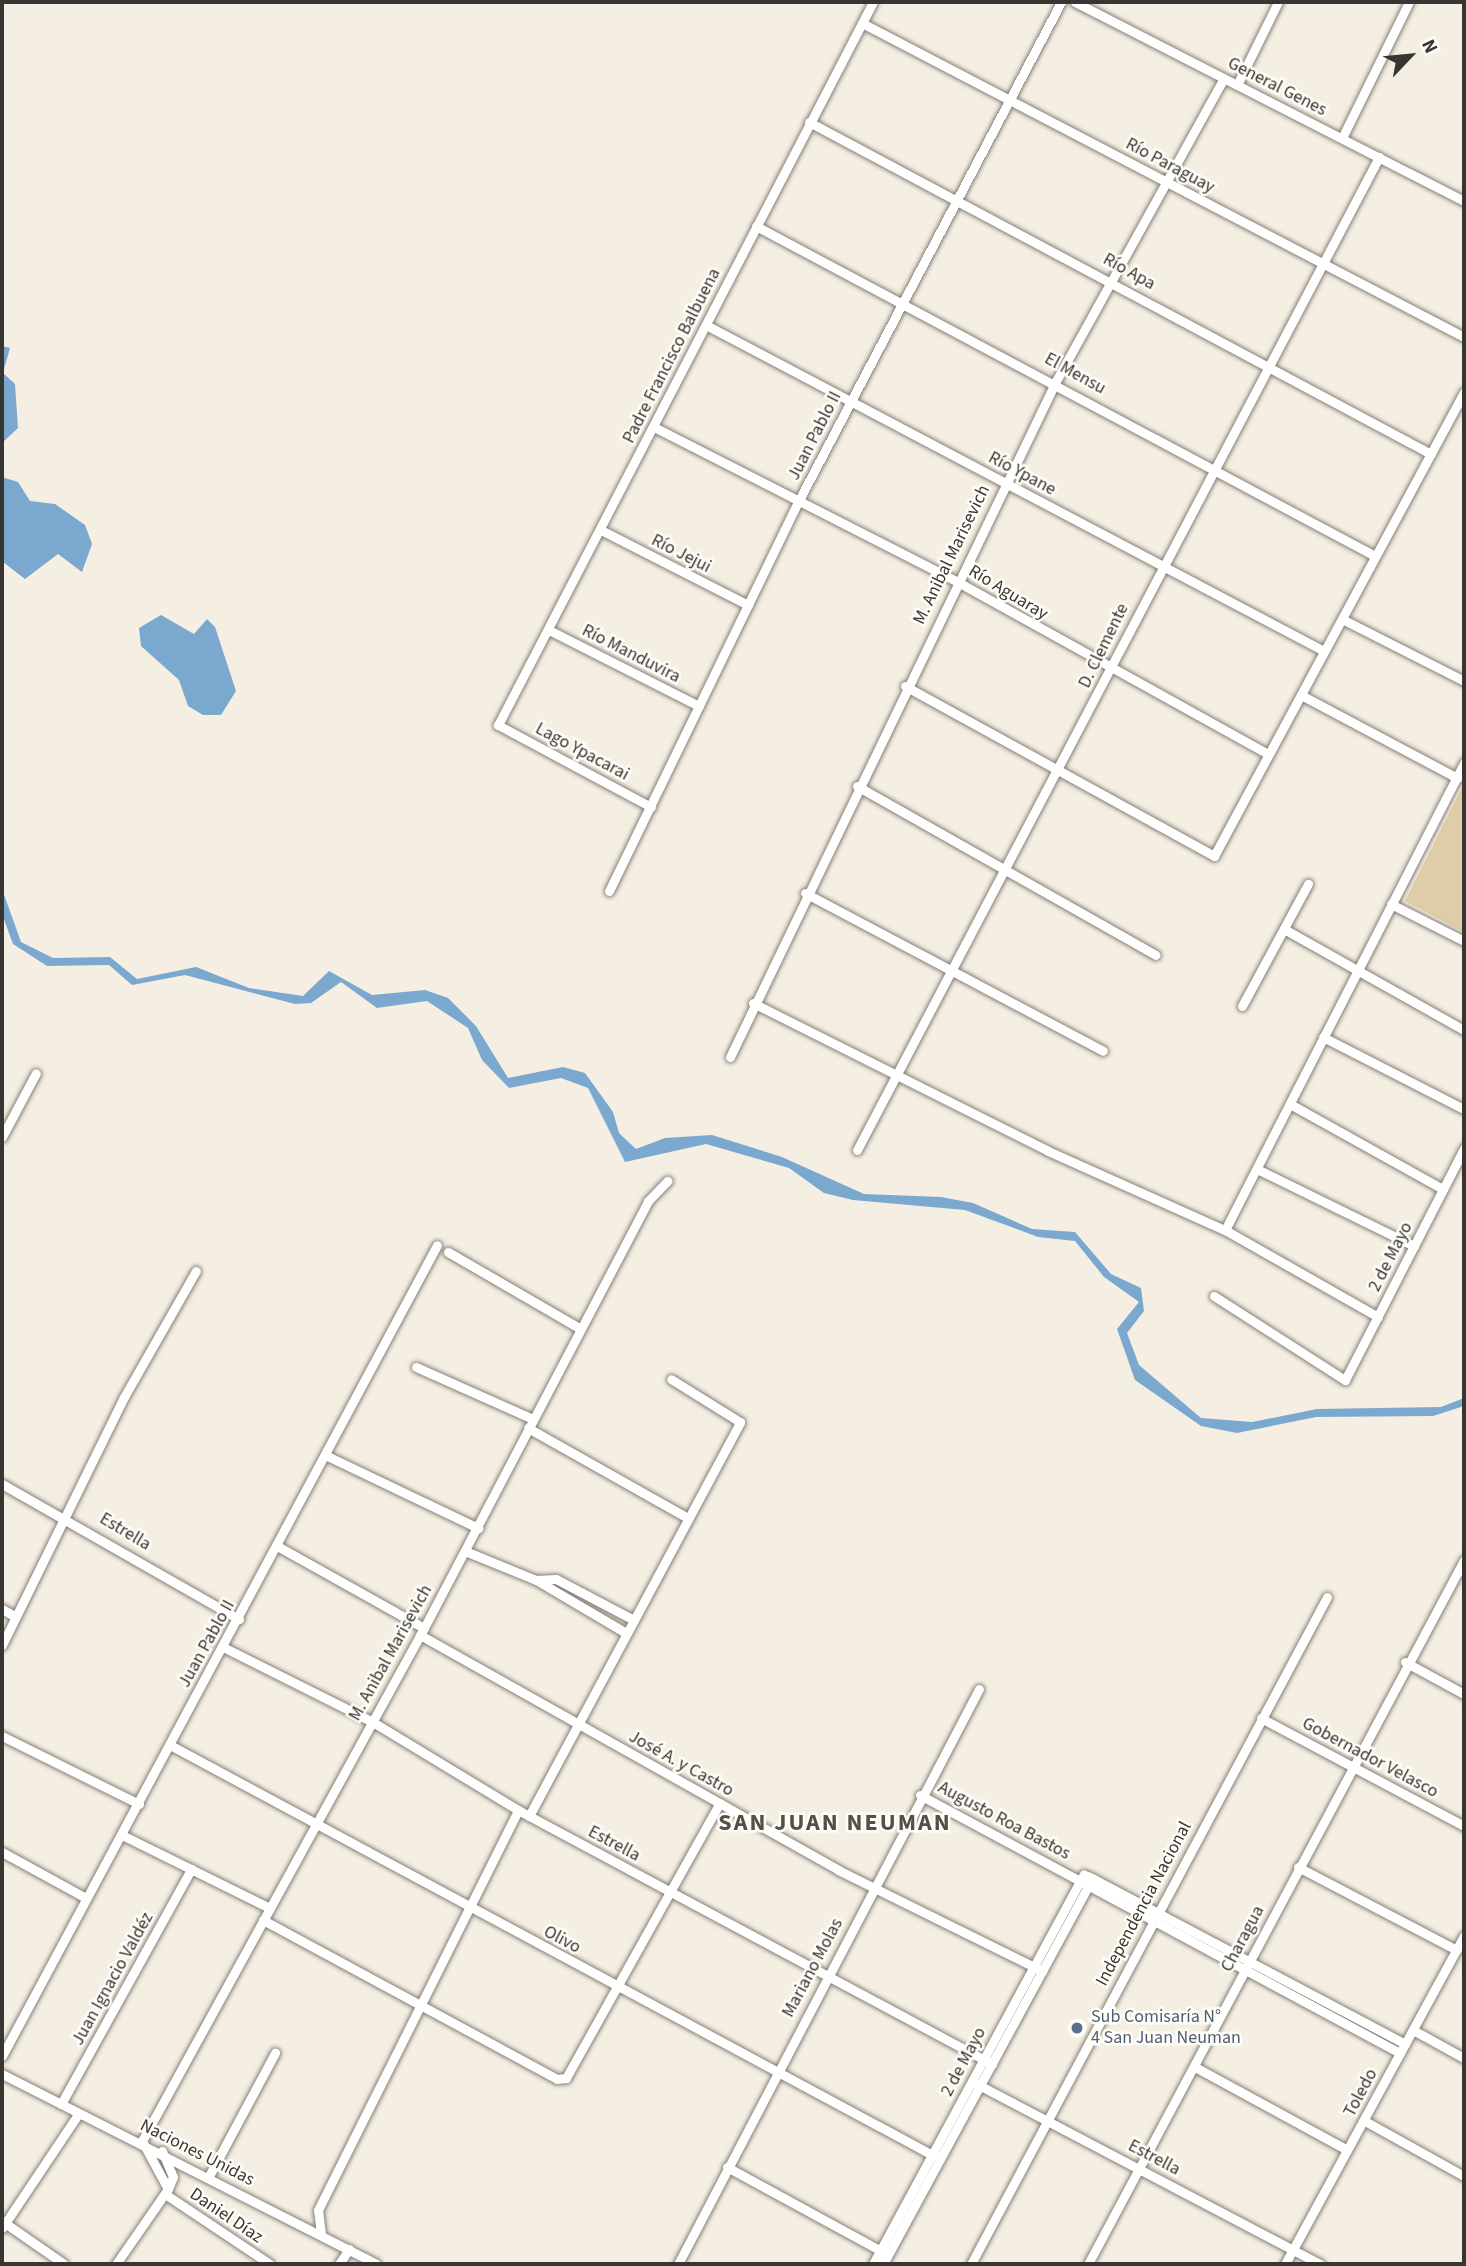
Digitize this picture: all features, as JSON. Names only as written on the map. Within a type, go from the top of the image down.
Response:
[{"type":"street","name":"Padre Francisco Balbuena","points":[[498,725],[550,630],[873,2]]},
{"type":"street","name":"Juan Pablo II","points":[[609,891],[799,500],[1061,2]]},
{"type":"street","name":"General Genes","points":[[1074,2],[1464,201]]},
{"type":"street","points":[[1237,85],[1279,2]]},
{"type":"street","points":[[1342,138],[1409,2]]},
{"type":"street","name":"Río Paraguay","points":[[862,23],[1464,337]]},
{"type":"street","name":"M. Anibal Marisevich","points":[[730,1057],[805,893],[1004,482],[1110,279],[1224,78]]},
{"type":"street","name":"Río Apa","points":[[809,122],[1110,279],[1431,454]]},
{"type":"street","name":"D. Clemente","points":[[857,1150],[1110,672],[1161,566],[1379,157]]},
{"type":"street","name":"El Mensu","points":[[756,226],[1056,381],[1375,556]]},
{"type":"street","name":"Río Ypane","points":[[706,325],[1324,651]]},
{"type":"street","points":[[905,686],[1214,856],[1464,391]]},
{"type":"street","name":"Río Aguaray","points":[[654,427],[956,581],[1110,672],[1268,754]]},
{"type":"street","name":"Río Jejui","points":[[601,530],[748,605]]},
{"type":"street","points":[[1342,619],[1464,681]]},
{"type":"street","name":"Río Manduvira","points":[[550,630],[699,706]]},
{"type":"street","points":[[1301,695],[1457,778]]},
{"type":"street","name":"Lago Ypacarai","points":[[498,725],[651,807]]},
{"type":"street","points":[[1225,1230],[1464,763]]},
{"type":"street","points":[[857,786],[1156,955]]},
{"type":"street","points":[[1241,1006],[1308,884]]},
{"type":"street","points":[[805,893],[1103,1051]]},
{"type":"street","points":[[1391,904],[1464,941]]},
{"type":"street","points":[[1284,929],[1464,1030]]},
{"type":"street","points":[[753,1003],[897,1075],[1225,1230],[1378,1317]]},
{"type":"street","points":[[1323,1037],[1464,1109]]},
{"type":"street","points":[[2,1134],[36,1073]]},
{"type":"street","points":[[1290,1104],[1443,1189]]},
{"type":"street","name":"2 de Mayo","points":[[1214,1296],[1345,1380],[1464,1147]]},
{"type":"street","points":[[1257,1169],[1414,1246]]},
{"type":"street","name":"M. Anibal Marisevich","points":[[142,2141],[478,1528],[579,1328],[648,1201],[667,1181]]},
{"type":"street","name":"Juan Pablo II","points":[[2,2056],[279,1547],[437,1245]]},
{"type":"street","points":[[448,1252],[579,1328]]},
{"type":"street","points":[[2,1645],[67,1515],[196,1271]]},
{"type":"street","points":[[416,1367],[531,1423],[688,1518]]},
{"type":"street","points":[[529,1816],[740,1422],[671,1379]]},
{"type":"street","points":[[326,1455],[478,1528]]},
{"type":"street","name":"Estrella","points":[[2,1484],[67,1515],[239,1619]]},
{"type":"street","name":"José A. y Castro","points":[[279,1547],[578,1725],[874,1885],[1038,1968]]},
{"type":"street","points":[[465,1551],[536,1580],[626,1633]]},
{"type":"street","name":"Charagua","points":[[1088,2264],[1195,2067],[1423,1628],[1464,1560]]},
{"type":"street","points":[[536,1580],[556,1579],[634,1620]]},
{"type":"street","name":"Independencia Nacional","points":[[971,2264],[1327,1597]]},
{"type":"street","points":[[2,1609],[16,1617]]},
{"type":"street","name":"Estrella","points":[[223,1647],[371,1721],[518,1810],[988,2061]]},
{"type":"street","points":[[1405,1662],[1464,1694]]},
{"type":"street","name":"Mariano Molas","points":[[678,2264],[920,1795],[979,1689]]},
{"type":"street","name":"Gobernador Velasco","points":[[1261,1718],[1464,1826]]},
{"type":"street","points":[[2,1735],[139,1804]]},
{"type":"street","name":"Olivo","points":[[170,1745],[467,1908],[936,2157]]},
{"type":"street","name":"Augusto Roa Bastos","points":[[920,1795],[1155,1917],[1400,2053]]},
{"type":"street","points":[[264,1920],[418,2006],[557,2079],[572,2071],[614,1985],[720,1803]]},
{"type":"street","points":[[321,2234],[318,2210],[518,1810]]},
{"type":"street","points":[[122,1835],[270,1908]]},
{"type":"street","points":[[2,1852],[86,1898]]},
{"type":"street","points":[[1298,1867],[1457,1950]]},
{"type":"street","name":"Juan Ignacio Valdéz","points":[[61,2104],[191,1869]]},
{"type":"street","name":"2 de Mayo","points":[[873,2264],[884,2252],[976,2084],[1083,1879]]},
{"type":"street","name":"Toledo","points":[[1285,2264],[1464,1936]]},
{"type":"street","name":"Augusto Roa Bastos","points":[[1246,1966],[1405,2044]]},
{"type":"street","points":[[1413,2029],[1464,2058]]},
{"type":"street","points":[[209,2176],[275,2053]]},
{"type":"street","points":[[1195,2067],[1347,2150]]},
{"type":"street","name":"Naciones Unidas","points":[[2,2074],[162,2151],[376,2264]]},
{"type":"street","name":"Estrella","points":[[976,2084],[1320,2264]]},
{"type":"street","points":[[64,2264],[3,2224],[79,2113]]},
{"type":"street","points":[[1365,2121],[1464,2176]]},
{"type":"street","points":[[142,2141],[167,2192]]},
{"type":"street","points":[[116,2264],[167,2192],[173,2177],[162,2151]]},
{"type":"street","points":[[727,2167],[884,2252]]},
{"type":"street","name":"Daniel Díaz","points":[[167,2192],[270,2264]]},
{"type":"street","points":[[339,2264],[349,2249]]},
{"type":"street","name":"2 de Mayo","points":[[883,2264],[884,2252]]},
{"type":"shaded area","points":[[1464,784],[1464,932],[1405,901]]},
{"type":"water","points":[[2,346],[10,348],[3,373],[15,384],[18,428],[2,443]]},
{"type":"water","points":[[2,477],[18,482],[30,501],[55,504],[85,525],[92,544],[82,572],[58,554],[25,579],[3,562]]},
{"type":"water","points":[[161,615],[194,634],[207,619],[215,627],[236,691],[221,715],[203,715],[188,706],[179,680],[141,646],[139,628]]},
{"type":"water","points":[[2,889],[21,942],[53,958],[110,957],[137,979],[196,967],[249,988],[303,996],[329,971],[372,995],[425,990],[448,998],[476,1026],[508,1078],[563,1067],[585,1073],[613,1112],[619,1133],[636,1149],[665,1138],[712,1135],[782,1157],[864,1194],[941,1197],[973,1203],[1032,1229],[1075,1232],[1111,1274],[1141,1288],[1144,1311],[1127,1333],[1139,1365],[1201,1418],[1252,1422],[1317,1409],[1441,1407],[1464,1398],[1464,1406],[1433,1416],[1316,1417],[1237,1433],[1201,1426],[1135,1380],[1117,1329],[1139,1302],[1104,1277],[1075,1241],[1038,1237],[965,1210],[853,1200],[824,1193],[789,1168],[706,1144],[625,1162],[588,1088],[561,1078],[509,1088],[482,1060],[468,1028],[427,1001],[377,1008],[341,982],[311,1003],[295,1004],[185,975],[132,985],[109,965],[47,966],[13,944],[2,914]]},
{"type":"place","name":"Sub Comisaría N° 4 San Juan Neuman","points":[[1077,2028]]},
{"type":"district","name":"SAN JUAN NEUMAN","points":[[835,1823]]}]
